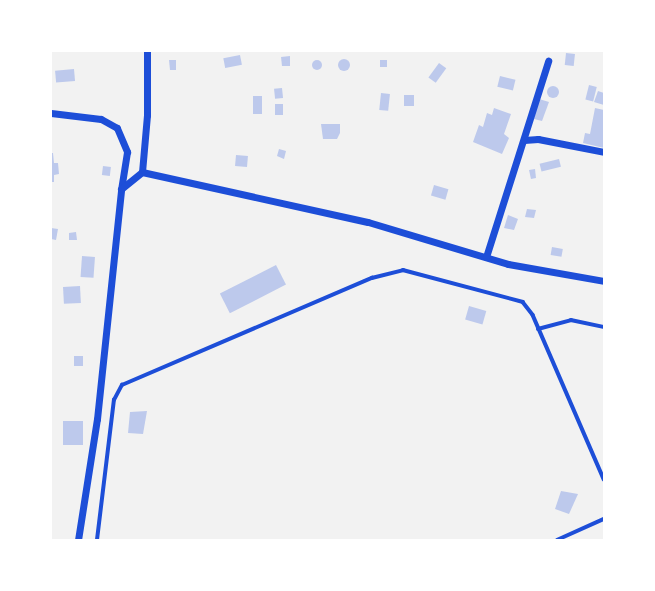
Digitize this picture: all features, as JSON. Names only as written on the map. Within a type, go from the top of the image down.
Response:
[{"type":"street","points":[[121,189],[142,172],[147,115],[147,51]]},
{"type":"street","points":[[486,257],[548,61]]},
{"type":"street","points":[[51,113],[101,119],[117,128],[127,152],[97,419],[78,540]]},
{"type":"street","points":[[524,140],[538,139],[604,152]]},
{"type":"street","points":[[142,172],[368,222],[508,264],[604,281]]},
{"type":"street","points":[[592,279],[604,275]]},
{"type":"lane","points":[[97,540],[114,400],[122,385],[372,278],[403,270],[523,302],[538,329],[604,479]]},
{"type":"lane","points":[[538,329],[571,320],[604,327]]},
{"type":"lane","points":[[557,540],[604,519]]},
{"type":"building","points":[[566,53],[575,54],[574,66],[565,65]]},
{"type":"building","points":[[240,55],[242,65],[225,68],[223,58]]},
{"type":"building","points":[[290,56],[290,66],[282,66],[281,57]]},
{"type":"building","points":[[344,59],[350,65],[344,71],[338,65]]},
{"type":"building","points":[[169,60],[176,60],[176,70],[170,70]]},
{"type":"building","points":[[317,60],[321,61],[321,69],[317,70],[313,69],[312,65],[313,61]]},
{"type":"building","points":[[380,60],[387,60],[387,67],[380,67]]},
{"type":"building","points":[[439,63],[446,68],[436,83],[428,78]]},
{"type":"building","points":[[74,69],[75,81],[56,83],[55,71]]},
{"type":"building","points":[[500,76],[516,80],[513,91],[497,87]]},
{"type":"building","points":[[589,85],[597,87],[593,101],[585,100]]},
{"type":"building","points":[[548,87],[558,87],[558,97],[548,97]]},
{"type":"building","points":[[282,88],[283,98],[275,99],[274,89]]},
{"type":"building","points":[[598,91],[604,93],[604,105],[594,102]]},
{"type":"building","points":[[381,93],[390,94],[388,111],[379,110]]},
{"type":"building","points":[[404,95],[414,95],[414,106],[404,106]]},
{"type":"building","points":[[253,96],[262,96],[262,114],[253,114]]},
{"type":"building","points":[[539,99],[549,102],[542,121],[534,119]]},
{"type":"building","points":[[275,104],[283,104],[283,115],[275,115]]},
{"type":"building","points":[[494,108],[511,114],[504,134],[509,138],[502,154],[473,142],[479,125],[483,127],[487,113],[492,115]]},
{"type":"building","points":[[595,108],[604,110],[604,148],[583,143],[585,133],[590,134]]},
{"type":"building","points":[[321,124],[340,124],[337,139],[323,139]]},
{"type":"building","points":[[279,149],[286,151],[284,159],[277,156]]},
{"type":"building","points":[[51,153],[54,163],[58,163],[59,174],[54,175],[54,182],[51,182]]},
{"type":"building","points":[[236,155],[248,156],[247,167],[235,166]]},
{"type":"building","points":[[559,159],[561,167],[542,172],[540,164]]},
{"type":"building","points":[[103,166],[111,167],[110,176],[102,175]]},
{"type":"building","points":[[535,169],[536,178],[531,179],[529,170]]},
{"type":"building","points":[[434,185],[448,189],[445,200],[431,196]]},
{"type":"building","points":[[527,209],[536,210],[534,218],[525,217]]},
{"type":"building","points":[[508,215],[518,219],[514,230],[504,228]]},
{"type":"building","points":[[51,228],[58,229],[56,240],[51,239]]},
{"type":"building","points":[[76,232],[77,240],[69,240],[69,233]]},
{"type":"building","points":[[552,247],[563,249],[561,257],[551,255]]},
{"type":"building","points":[[82,256],[95,257],[94,278],[81,277]]},
{"type":"building","points":[[276,265],[286,285],[230,313],[220,294]]},
{"type":"building","points":[[80,286],[81,303],[64,304],[63,287]]},
{"type":"building","points":[[469,306],[486,311],[482,324],[465,319]]},
{"type":"building","points":[[74,356],[83,356],[83,366],[74,366]]},
{"type":"building","points":[[147,411],[143,434],[128,433],[130,412]]},
{"type":"building","points":[[63,421],[83,421],[83,445],[63,445]]},
{"type":"building","points":[[561,491],[578,494],[569,514],[555,509]]}]
